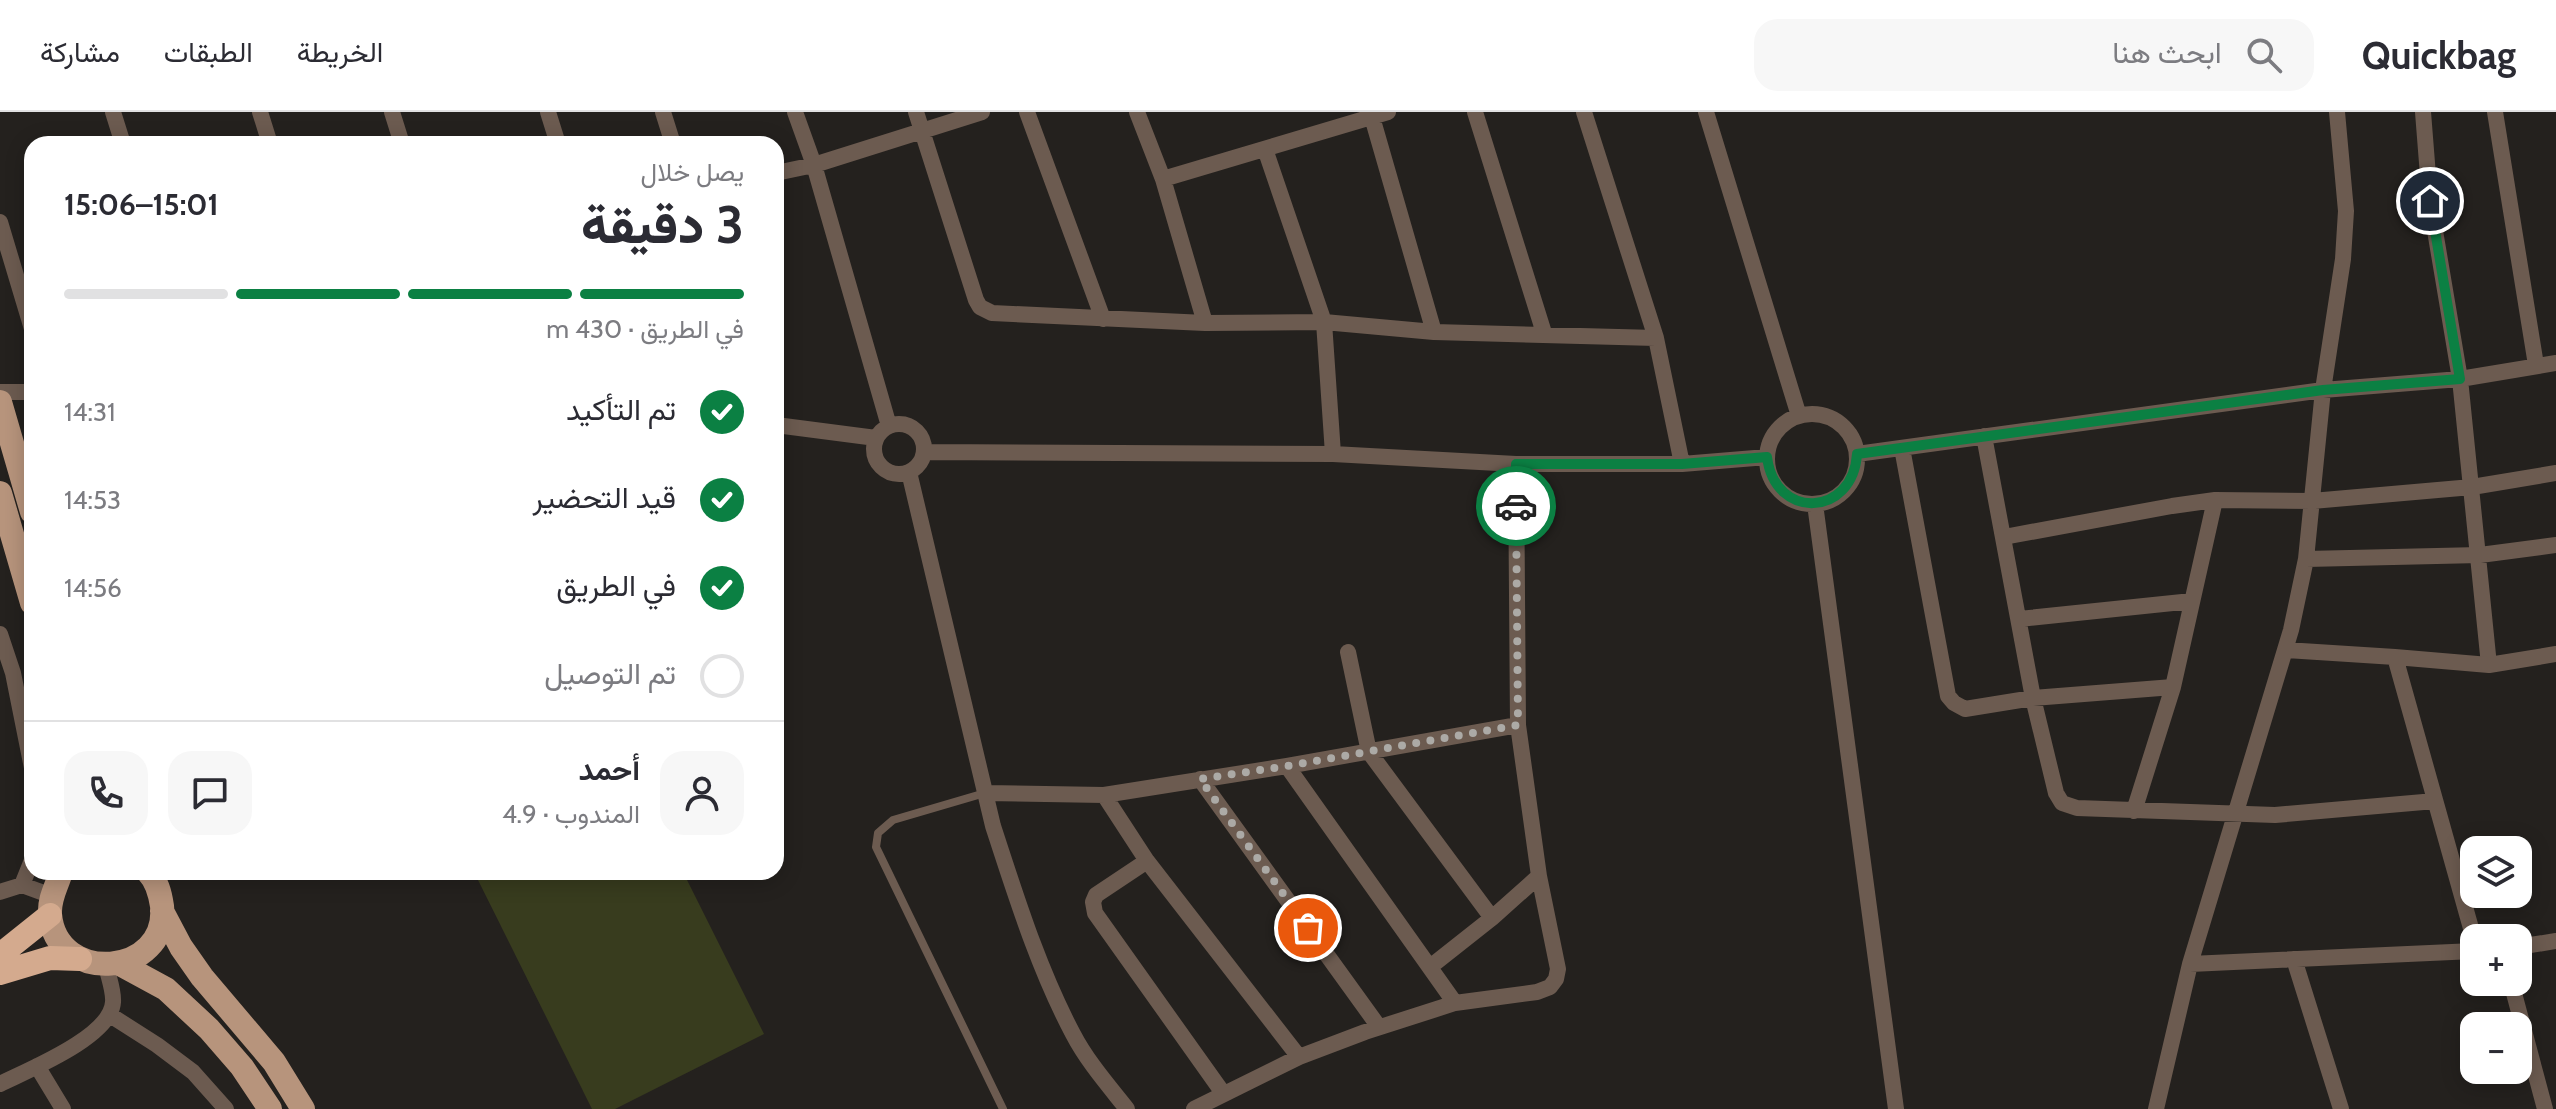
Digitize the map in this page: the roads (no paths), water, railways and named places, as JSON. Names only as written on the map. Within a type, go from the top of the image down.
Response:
[{"type":"highway","points":[[0,955],[58,887]]},
{"type":"highway","points":[[0,973],[50,958],[80,959]]},
{"type":"main road","points":[[0,402],[24,484]]},
{"type":"main road","points":[[0,493],[24,576]]},
{"type":"main road","points":[[58,887],[55,932],[65,947],[80,959],[94,964],[113,964],[141,953],[152,942],[162,911],[160,893],[153,880]]},
{"type":"main road","points":[[162,911],[195,967],[274,1062],[303,1109]]},
{"type":"main road","points":[[113,964],[166,989],[209,1029],[242,1067],[270,1109]]},
{"type":"street","points":[[113,112],[120,136]]},
{"type":"street","points":[[260,112],[268,136]]},
{"type":"street","points":[[392,112],[400,136]]},
{"type":"street","points":[[548,112],[556,136]]},
{"type":"street","points":[[663,112],[670,136]]},
{"type":"street","points":[[784,426],[883,432],[906,425],[914,429],[923,443],[924,452],[909,472],[884,470],[874,455],[883,432],[814,165],[795,112]]},
{"type":"street","points":[[916,112],[976,300],[980,307],[992,313],[1205,323],[1324,322],[1434,332],[1656,338]]},
{"type":"street","points":[[784,171],[814,165],[982,112]]},
{"type":"street","points":[[1027,112],[1103,319]]},
{"type":"street","points":[[1137,112],[1163,179],[1205,323]]},
{"type":"street","points":[[1475,112],[1544,333]]},
{"type":"street","points":[[1584,112],[1656,338],[1682,464]]},
{"type":"street","points":[[1706,112],[1799,416]]},
{"type":"street","points":[[2156,1109],[2190,964],[2285,650],[2306,559],[2323,390],[2343,259],[2346,211],[2337,112]]},
{"type":"street","points":[[2423,112],[2430,201],[2460,379],[2489,665]]},
{"type":"street","points":[[2495,112],[2536,365]]},
{"type":"street","points":[[1163,179],[1380,114],[1434,332]]},
{"type":"street","points":[[1265,149],[1324,322],[1333,454]]},
{"type":"street","points":[[0,222],[24,302]]},
{"type":"street","points":[[1857,454],[2323,390],[2460,379],[2556,363]]},
{"type":"street","points":[[0,392],[24,392]]},
{"type":"street","points":[[1812,414],[1837,421],[1854,441],[1857,454],[1851,482],[1841,493],[1815,504],[1787,496],[1776,486],[1769,472],[1767,457],[1776,432],[1786,422],[1812,414]]},
{"type":"street","points":[[1984,436],[2033,698],[2056,793],[2062,803],[2077,808],[2275,815],[2435,801]]},
{"type":"street","points":[[1902,448],[1948,696],[1954,703],[1965,709],[2033,698],[2173,687]]},
{"type":"street","points":[[924,452],[1333,454],[1516,464],[1682,464],[1767,457]]},
{"type":"street","points":[[1194,1109],[1299,1057],[1379,1027],[1455,1003],[1537,992],[1550,987],[1556,979],[1558,969],[1539,876],[1518,725],[1516,464]]},
{"type":"street","points":[[909,472],[985,793],[1006,866],[1047,980],[1073,1035],[1127,1109]]},
{"type":"street","points":[[2004,537],[2215,500],[2312,501],[2472,487],[2556,473]]},
{"type":"street","points":[[2134,811],[2173,687],[2215,500]]},
{"type":"street","points":[[1815,504],[1896,1109]]},
{"type":"street","points":[[2306,559],[2480,555],[2556,545]]},
{"type":"street","points":[[2019,619],[2192,601]]},
{"type":"street","points":[[0,634],[13,673],[24,728]]},
{"type":"street","points":[[2285,650],[2489,665],[2556,654]]},
{"type":"street","points":[[1348,652],[1369,752],[1492,918]]},
{"type":"street","points":[[2395,657],[2470,924]]},
{"type":"street","points":[[985,793],[1104,795],[1518,725]]},
{"type":"street","points":[[1287,766],[1455,1003]]},
{"type":"street","points":[[1200,779],[1379,1027]]},
{"type":"street","points":[[1104,795],[1147,861],[1299,1057]]},
{"type":"street","points":[[1147,861],[1096,895],[1093,902],[1095,913],[1223,1093]]},
{"type":"street","points":[[1430,967],[1539,876]]},
{"type":"street","points":[[22,885],[24,880]]},
{"type":"street","points":[[0,892],[22,885],[58,887]]},
{"type":"street","points":[[2532,945],[2556,941]]},
{"type":"street","points":[[2190,964],[2460,952]]},
{"type":"street","points":[[2294,959],[2341,1109]]},
{"type":"street","points":[[0,1084],[78,1043],[101,1026],[110,1015],[114,1001],[113,964]]},
{"type":"street","points":[[2515,996],[2545,1109]]},
{"type":"street","points":[[110,1015],[193,1072],[226,1109]]},
{"type":"street","points":[[37,1066],[63,1109]]},
{"type":"lane","points":[[985,793],[893,820],[878,833],[876,847],[1003,1109]]}]
